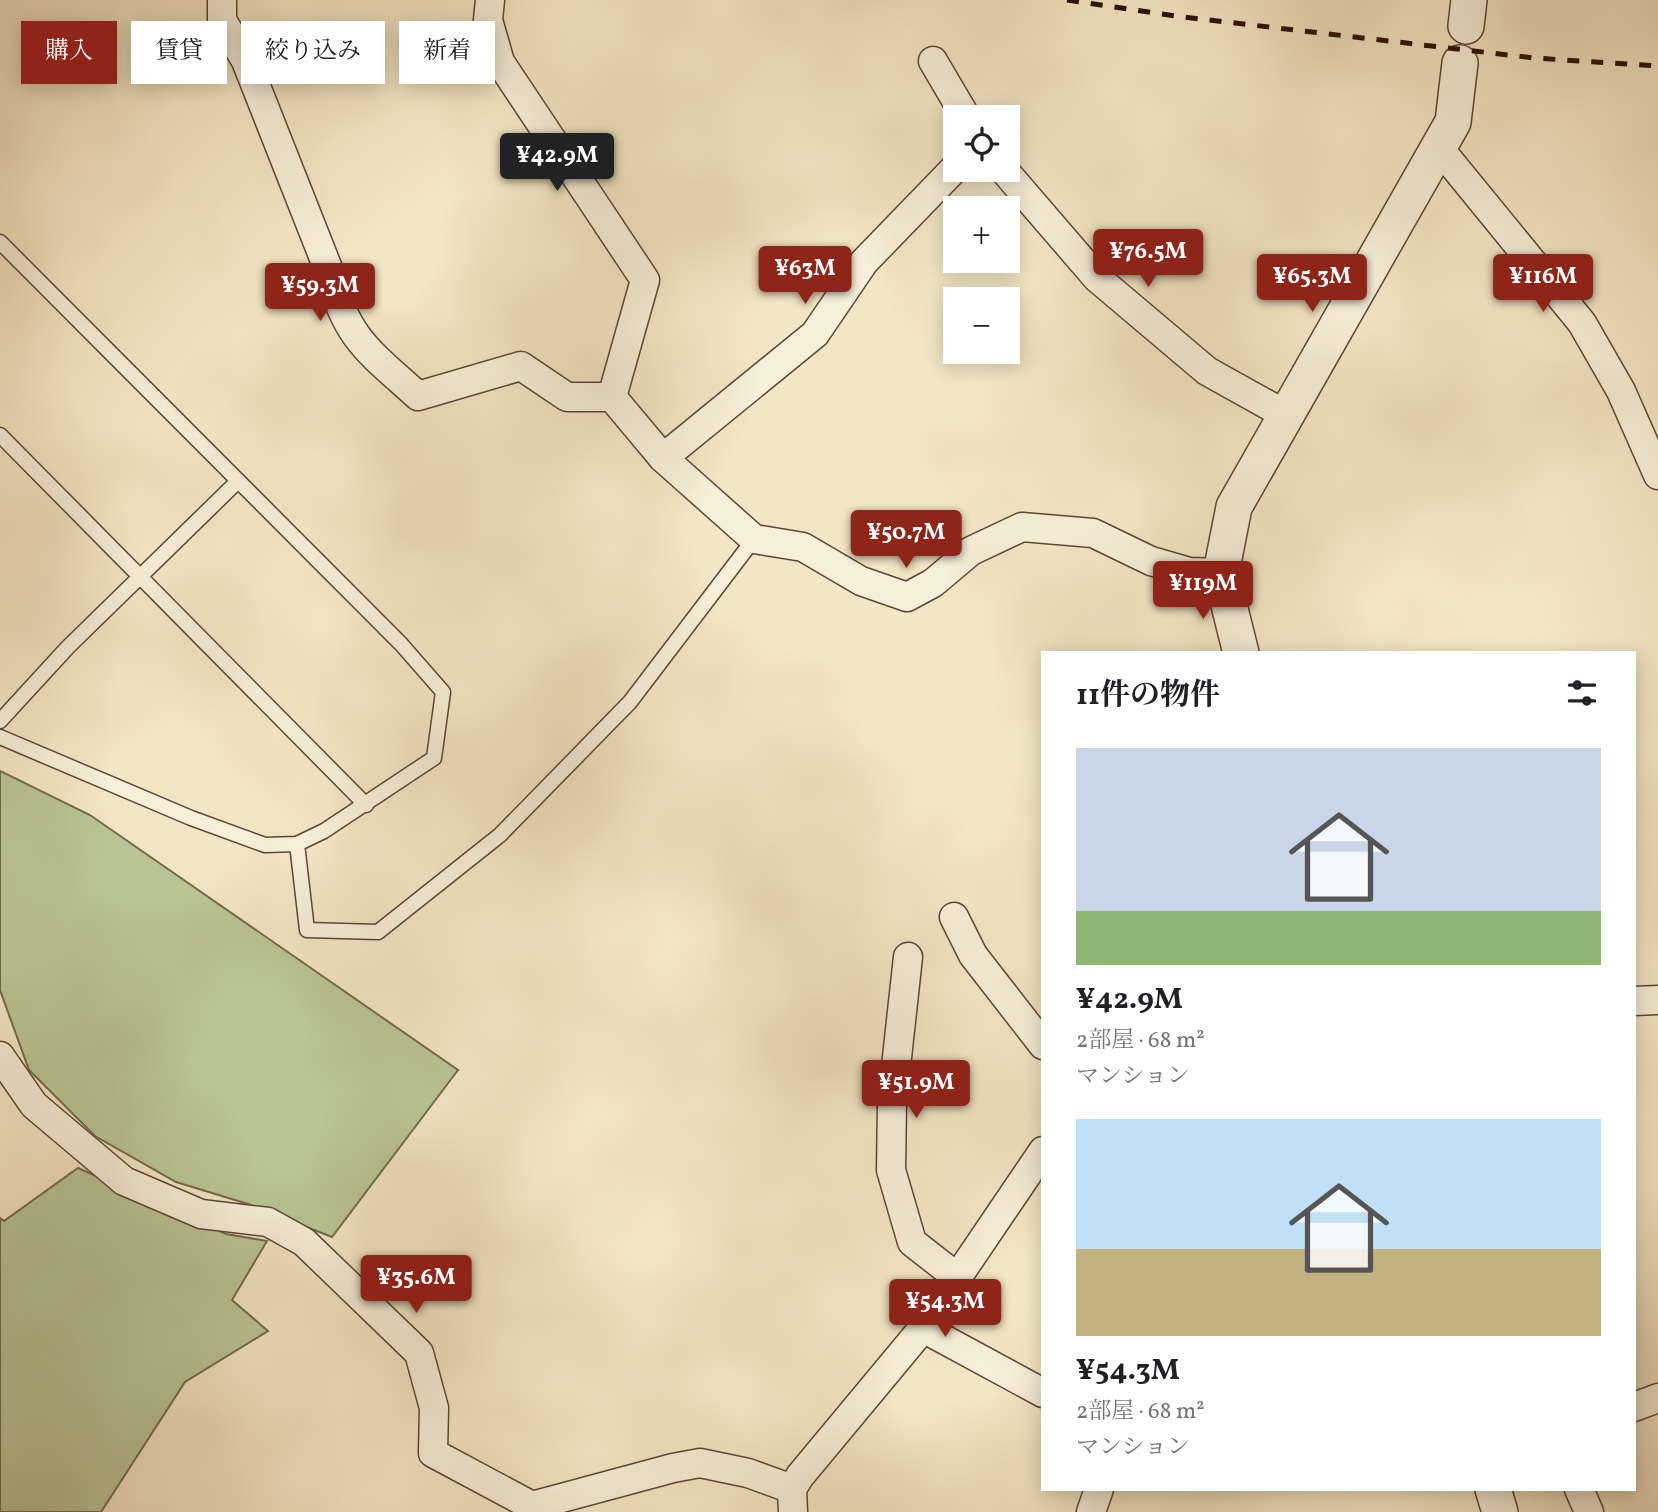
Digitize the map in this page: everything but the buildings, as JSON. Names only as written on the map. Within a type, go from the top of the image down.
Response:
[{"type":"street","points":[[222,0],[222,20],[246,61],[331,276],[337,303],[357,341],[418,396],[521,366],[567,397],[612,397]]},
{"type":"street","points":[[490,0],[488,20],[500,62],[645,280],[612,397]]},
{"type":"street","points":[[933,61],[959,105]]},
{"type":"street","points":[[1240,651],[1221,573],[1234,507],[1453,122],[1460,63]]},
{"type":"street","points":[[1439,148],[1582,323],[1621,391],[1658,475]]},
{"type":"street","points":[[663,458],[815,334],[864,262],[943,180]]},
{"type":"street","points":[[1014,182],[1097,278],[1207,371],[1286,415]]},
{"type":"street","points":[[612,397],[663,458],[754,539],[803,547],[861,581],[907,597],[933,583],[971,551],[1022,527],[1093,533],[1151,561],[1189,572],[1221,573]]},
{"type":"street","points":[[954,917],[973,955],[1041,1042]]},
{"type":"street","points":[[908,957],[892,1103],[891,1170],[912,1242],[958,1278]]},
{"type":"street","points":[[1636,1001],[1658,1000]]},
{"type":"street","points":[[0,1056],[34,1105],[124,1181],[201,1214],[268,1222],[304,1242],[419,1353],[434,1408],[433,1453],[532,1506],[673,1468],[700,1464],[748,1473],[792,1500],[923,1328],[1041,1154]]},
{"type":"street","points":[[923,1328],[1041,1393]]},
{"type":"street","points":[[1636,1406],[1658,1398]]},
{"type":"street","points":[[1091,1512],[1098,1491]]},
{"type":"street","points":[[1494,1491],[1500,1512]]},
{"type":"street","points":[[1580,1491],[1589,1512]]},
{"type":"lane","points":[[0,242],[401,645],[443,692],[434,758],[366,805],[297,844],[265,845],[191,818],[0,737]]},
{"type":"lane","points":[[0,435],[366,805]]},
{"type":"lane","points":[[3,710],[238,481]]},
{"type":"lane","points":[[297,844],[307,930],[378,932],[500,835],[631,702],[754,539]]},
{"type":"green space","points":[[0,771],[90,815],[458,1070],[332,1237],[248,1204],[176,1182],[95,1136],[29,1070],[0,990]]},
{"type":"green space","points":[[78,1168],[226,1234],[267,1241],[232,1300],[268,1331],[185,1382],[101,1512],[0,1512],[0,1218],[4,1221]]},
{"type":"railway","points":[[1067,0],[1175,16],[1534,58],[1658,66]]}]
